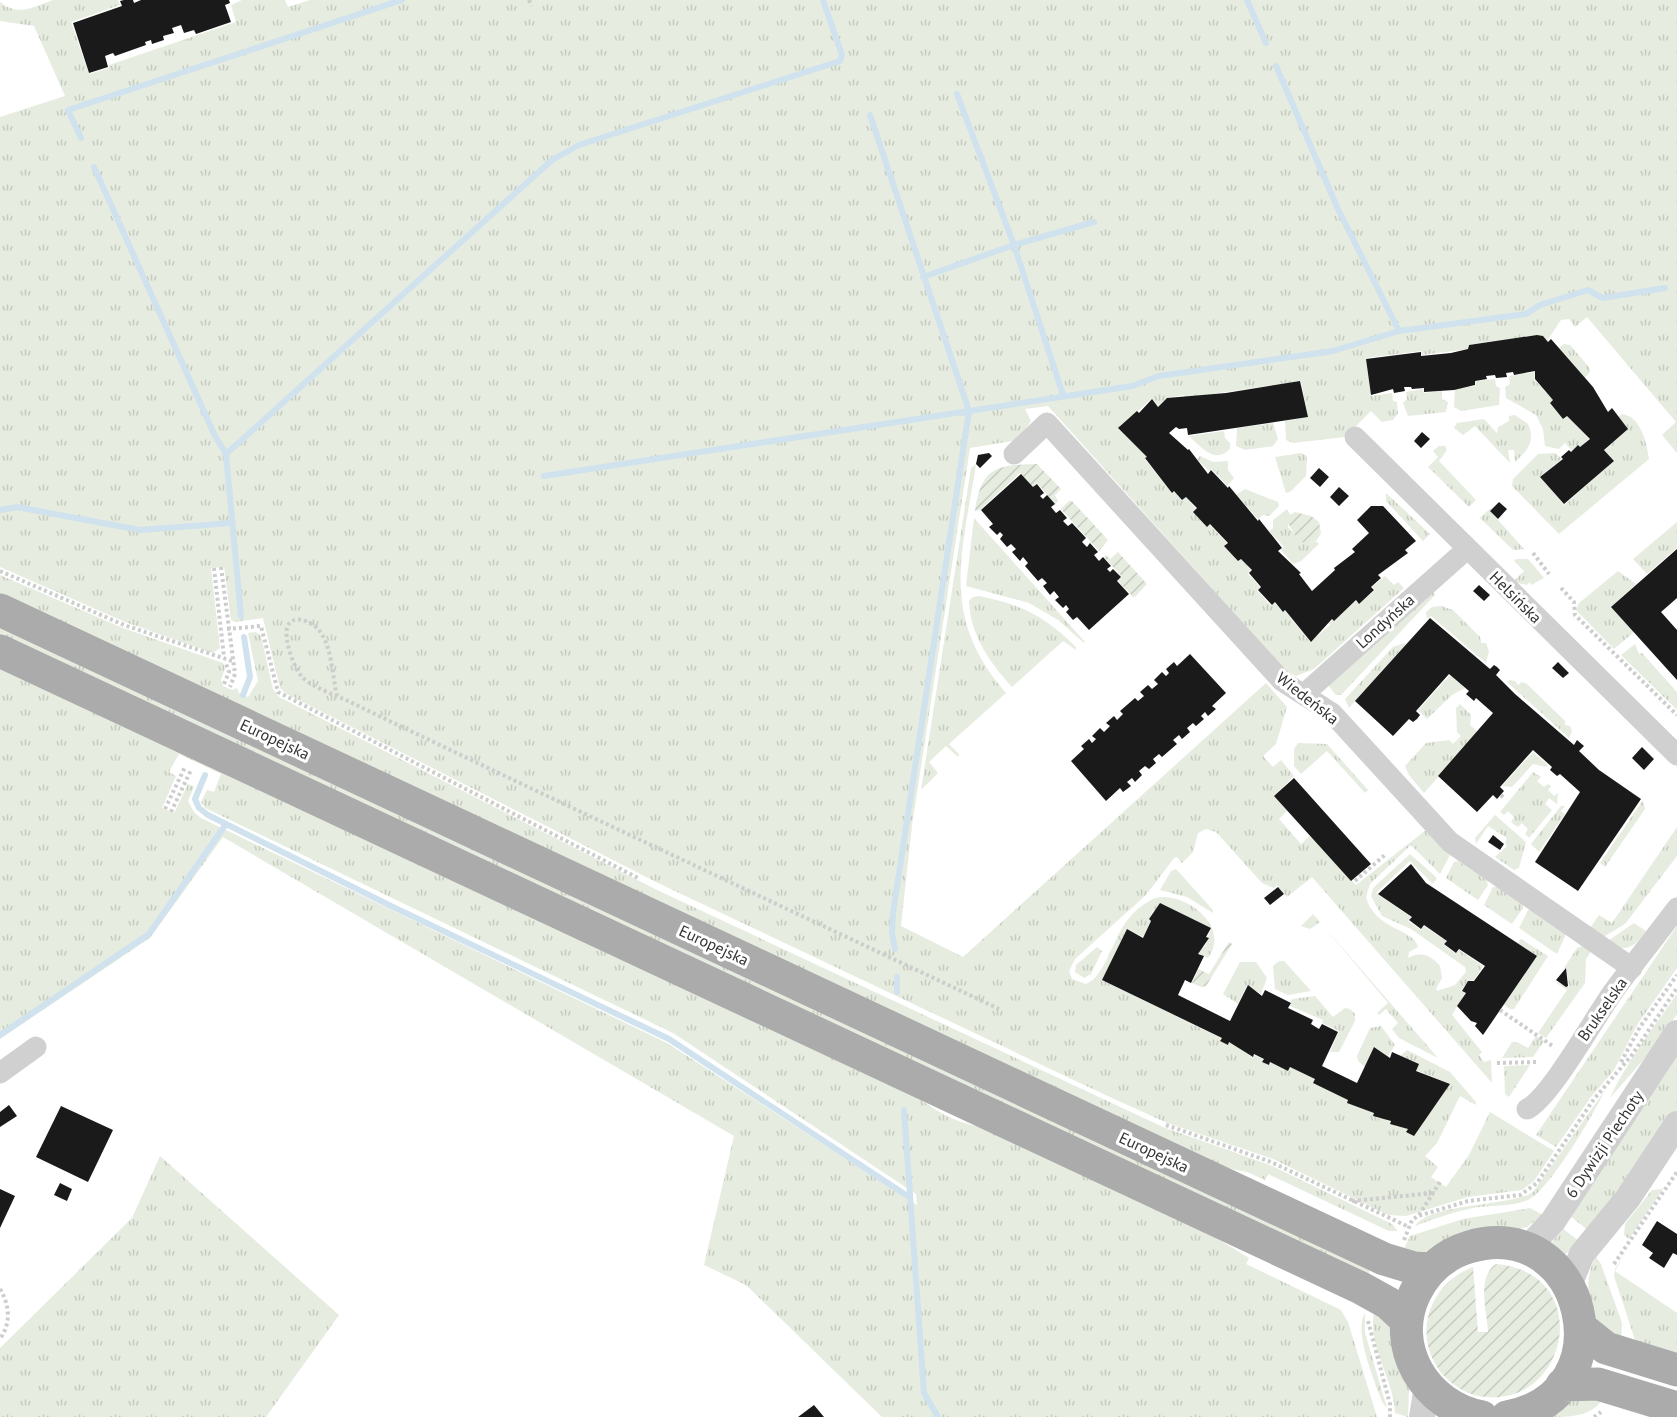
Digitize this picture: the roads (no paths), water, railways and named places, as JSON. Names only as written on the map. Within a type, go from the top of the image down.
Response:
[{"type":"main road","name":"Europejska","points":[[0,610],[1377,1256],[1414,1268],[1432,1269]]},
{"type":"main road","points":[[0,651],[1361,1288],[1388,1303],[1407,1321]]},
{"type":"main road","points":[[1498,1243],[1526,1250],[1553,1266],[1569,1285],[1577,1303],[1581,1328],[1577,1358],[1562,1385],[1541,1404],[1484,1417],[1425,1402],[1410,1356],[1407,1321],[1415,1292],[1432,1269],[1456,1252],[1476,1245],[1498,1243]]},
{"type":"main road","points":[[1581,1328],[1606,1348],[1677,1370]]},
{"type":"main road","points":[[1562,1385],[1599,1384],[1677,1408]]},
{"type":"street","name":"Wiedeńska","points":[[1014,454],[1047,423],[1282,681],[1332,713],[1450,842],[1632,968]]},
{"type":"street","name":"Helsińska","points":[[1355,437],[1677,755]]},
{"type":"street","name":"Londyńska","points":[[1304,694],[1467,549]]},
{"type":"street","name":"Brukselska","points":[[1527,1109],[1536,1105],[1677,908]]},
{"type":"street","name":"6 Dywizji Piechoty","points":[[1526,1250],[1553,1221],[1677,1034]]},
{"type":"street","points":[[0,1073],[36,1047]]},
{"type":"street","points":[[1569,1285],[1582,1254],[1628,1198],[1677,1124]]},
{"type":"waterway","points":[[81,138],[68,110],[402,0]]},
{"type":"waterway","points":[[226,454],[552,160],[579,145],[840,61],[842,55],[823,0]]},
{"type":"waterway","points":[[1247,0],[1266,43]]},
{"type":"waterway","points":[[1276,66],[1338,209],[1399,331]]},
{"type":"waterway","points":[[957,94],[1014,245],[1063,395]]},
{"type":"waterway","points":[[870,115],[969,411],[893,913],[892,933],[895,949]]},
{"type":"waterway","points":[[94,167],[215,436],[226,454],[241,616]]},
{"type":"waterway","points":[[923,277],[1014,245],[1094,222]]},
{"type":"waterway","points":[[544,476],[1132,386],[1159,376],[1333,351],[1399,331],[1526,314],[1540,305],[1588,290],[1603,298],[1665,288]]},
{"type":"waterway","points":[[0,510],[17,507],[140,530],[232,523]]},
{"type":"waterway","points":[[243,695],[250,677],[244,637]]},
{"type":"waterway","points":[[205,775],[195,799],[199,808],[208,815],[393,907],[669,1039],[909,1197]]},
{"type":"waterway","points":[[0,1035],[149,934],[226,824]]},
{"type":"waterway","points":[[897,977],[897,992]]},
{"type":"waterway","points":[[904,1110],[924,1393],[938,1417]]}]
